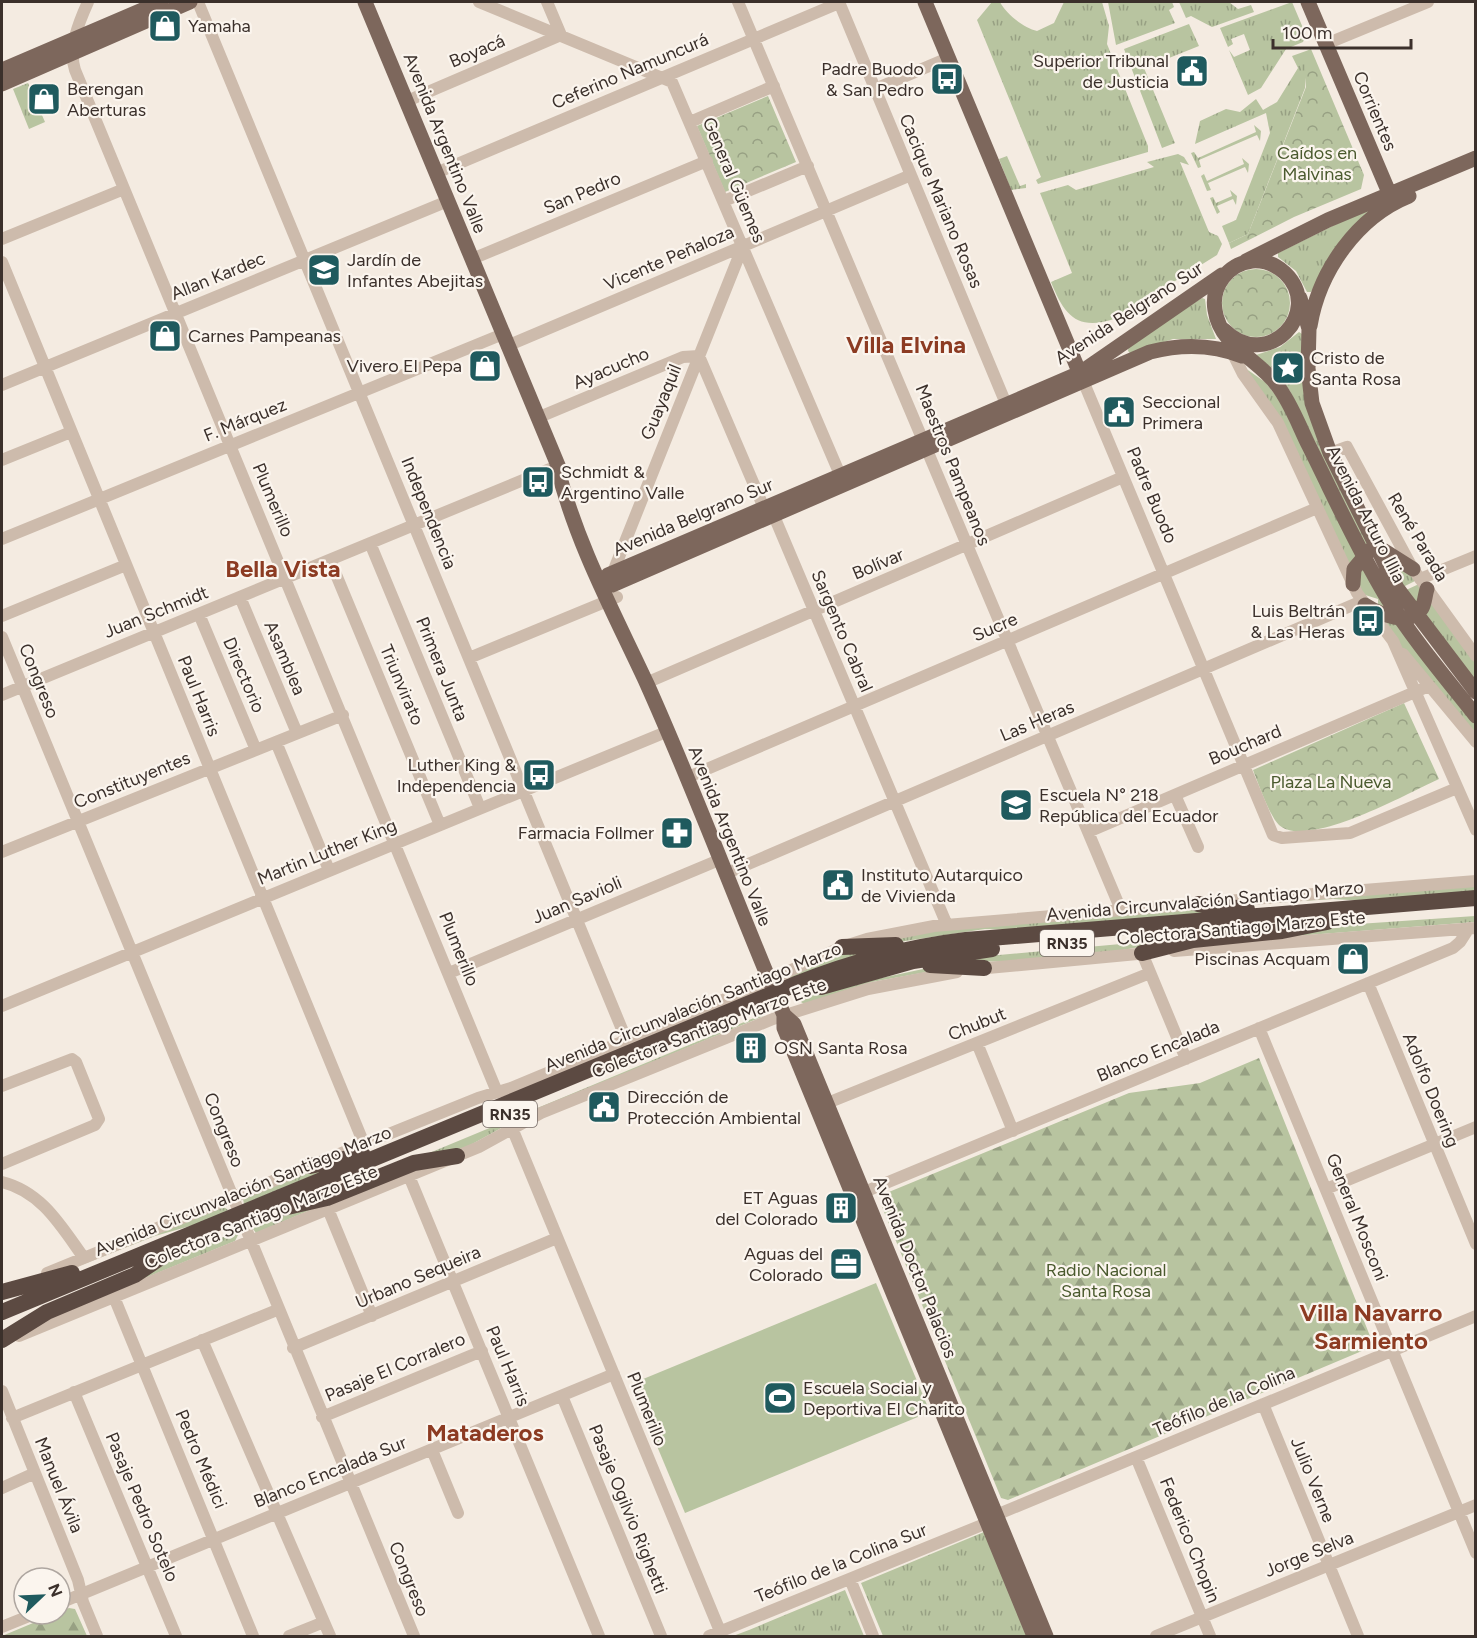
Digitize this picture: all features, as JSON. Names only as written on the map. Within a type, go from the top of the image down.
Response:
[{"type":"highway","name":"Avenida Circunvalación Santiago Marzo","points":[[2,1312],[206,1228],[283,1208],[776,998],[838,968],[898,952],[952,942],[1476,898]]},
{"type":"highway","points":[[1198,904],[1244,909],[1332,902],[1370,907]]},
{"type":"highway","name":"Avenida Circunvalación Santiago Marzo","points":[[2,1323],[160,1258],[500,1099],[776,998],[812,990],[886,967],[952,954],[1476,909]]},
{"type":"highway","points":[[1142,953],[1189,940],[1288,930],[1327,922]]},
{"type":"highway","points":[[842,947],[896,945],[986,931],[1036,934]]},
{"type":"highway","points":[[812,990],[926,965],[984,969]]},
{"type":"highway","points":[[310,1166],[363,1155],[500,1099]]},
{"type":"highway","points":[[283,1208],[327,1198],[414,1163],[457,1156]]},
{"type":"highway","points":[[2,1292],[63,1276],[162,1237],[206,1228]]},
{"type":"highway","points":[[2,1342],[47,1312],[135,1275],[160,1258]]},
{"type":"main road","points":[[2,84],[161,2]]},
{"type":"main road","points":[[2,70],[74,47],[190,2]]},
{"type":"main road","name":"Avenida Argentino Valle","points":[[365,2],[557,466],[577,502],[633,638],[646,683],[776,998]]},
{"type":"main road","name":"Padre Buodo","points":[[925,2],[1082,378]]},
{"type":"main road","name":"Corrientes","points":[[1308,2],[1391,198]]},
{"type":"main road","points":[[1252,352],[1276,341],[1287,332],[1318,294],[1332,265],[1343,249],[1391,198],[1476,158]]},
{"type":"main road","points":[[1391,198],[1476,169]]},
{"type":"main road","name":"Avenida Belgrano Sur","points":[[1082,378],[1235,267],[1311,228],[1391,198]]},
{"type":"main road","name":"Avenida Arturo Illia","points":[[1252,352],[1233,350],[1215,311],[1215,297],[1219,284],[1235,267],[1251,261],[1271,264],[1288,276],[1295,287],[1305,312],[1309,335],[1310,394],[1330,453],[1370,552]]},
{"type":"main road","points":[[1287,332],[1295,320],[1298,307],[1295,287]]},
{"type":"main road","points":[[1309,335],[1318,294]]},
{"type":"main road","name":"Avenida Arturo Illia","points":[[1224,330],[1252,352],[1286,400],[1408,616],[1476,716]]},
{"type":"main road","name":"Avenida Belgrano Sur","points":[[610,586],[842,480],[1082,378],[1150,352],[1186,346],[1233,350]]},
{"type":"main road","points":[[1353,584],[1354,571],[1370,552],[1386,551],[1420,579],[1422,606],[1408,616],[1363,603]]},
{"type":"main road","name":"Avenida Arturo Illia","points":[[1408,616],[1476,692]]},
{"type":"main road","name":"Avenida Doctor Palacios","points":[[776,998],[793,1022],[821,1105],[858,1195],[992,1519],[1046,1636]]},
{"type":"main road","name":"Avenida Doctor Palacios","points":[[992,1519],[1034,1636]]},
{"type":"street","points":[[74,47],[88,2]]},
{"type":"street","name":"Independencia","points":[[198,2],[626,1039]]},
{"type":"street","points":[[479,2],[664,76]]},
{"type":"street","points":[[547,2],[561,35]]},
{"type":"street","name":"Maestros Pampeanos","points":[[738,2],[1121,910]]},
{"type":"street","name":"Ceferino Namuncurá","points":[[436,173],[839,2]]},
{"type":"street","name":"Cacique Mariano Rosas","points":[[839,2],[1009,409]]},
{"type":"street","points":[[1326,44],[1428,2]]},
{"type":"street","name":"Boyacá","points":[[407,101],[561,35]]},
{"type":"street","name":"Plumerillo","points":[[74,47],[75,70],[500,1099]]},
{"type":"street","points":[[875,89],[948,58]]},
{"type":"street","name":"General Güemes","points":[[664,76],[674,85],[842,480]]},
{"type":"street","points":[[690,122],[774,86]]},
{"type":"street","name":"San Pedro","points":[[472,259],[707,161]]},
{"type":"street","points":[[724,201],[808,166]]},
{"type":"street","name":"Vicente Peñaloza","points":[[505,340],[743,246],[911,175]]},
{"type":"street","points":[[2,239],[124,189]]},
{"type":"street","name":"Allan Kardec","points":[[2,385],[448,201]]},
{"type":"street","name":"Guayaquil","points":[[610,586],[743,246]]},
{"type":"street","name":"Paul Harris","points":[[2,262],[364,1144]]},
{"type":"street","name":"F. Márquez","points":[[2,539],[359,393],[505,340]]},
{"type":"street","points":[[1233,350],[1243,374],[1278,423],[1363,603],[1476,742]]},
{"type":"street","name":"Ayacucho","points":[[537,418],[686,356],[699,356]]},
{"type":"street","name":"Sargento Cabral","points":[[699,356],[814,611],[947,925]]},
{"type":"street","name":"Padre Buodo","points":[[1082,378],[1275,837],[1350,833],[1457,788]]},
{"type":"street","points":[[2,460],[71,432]]},
{"type":"street","name":"René Parada","points":[[1330,453],[1347,447],[1420,579],[1476,656]]},
{"type":"street","name":"Juan Schmidt","points":[[2,695],[557,466]]},
{"type":"street","name":"Bolívar","points":[[646,683],[1123,477]]},
{"type":"street","name":"Sucre","points":[[686,778],[1317,508]]},
{"type":"street","name":"Primera Junta","points":[[370,543],[480,808]]},
{"type":"street","points":[[1420,579],[1476,556]]},
{"type":"street","name":"Triunvirato","points":[[330,560],[440,825]]},
{"type":"street","points":[[2,616],[126,565]]},
{"type":"street","points":[[469,658],[610,586]]},
{"type":"street","name":"Asamblea","points":[[240,597],[297,734]]},
{"type":"street","name":"Las Heras","points":[[722,867],[895,802],[1203,669],[1363,603]]},
{"type":"street","name":"Directorio","points":[[199,614],[256,750]]},
{"type":"street","name":"Congreso","points":[[2,637],[277,1310],[414,1636]]},
{"type":"street","points":[[1393,641],[1476,830]]},
{"type":"street","name":"Bouchard","points":[[1088,832],[1429,686]]},
{"type":"street","name":"Constituyentes","points":[[2,852],[343,715]]},
{"type":"street","name":"Martin Luther King","points":[[2,1006],[666,732]]},
{"type":"street","points":[[276,742],[329,870]]},
{"type":"street","points":[[1175,795],[1197,847]]},
{"type":"street","name":"Juan Savioli","points":[[449,973],[576,920],[722,867]]},
{"type":"street","name":"Colectora Santiago Marzo Este","points":[[2,1342],[489,1143],[541,1113],[776,998],[842,947],[887,935],[947,925],[1476,881]]},
{"type":"street","name":"Colectora Santiago Marzo Este","points":[[2,1292],[364,1144],[500,1099],[626,1039],[776,998],[843,996],[901,981],[984,969],[1142,953],[1472,928]]},
{"type":"street","name":"Blanco Encalada","points":[[858,1195],[1453,948],[1472,928]]},
{"type":"street","points":[[1142,953],[1186,1059]]},
{"type":"street","name":"Chubut","points":[[821,1105],[1150,973]]},
{"type":"street","name":"Adolfo Doering","points":[[1368,983],[1476,1244]]},
{"type":"street","name":"General Mosconi","points":[[1259,1028],[1476,1553]]},
{"type":"street","points":[[977,1043],[1013,1131]]},
{"type":"street","points":[[2,1086],[73,1059],[99,1116],[99,1122],[2,1164]]},
{"type":"street","points":[[1326,1189],[1476,1127]]},
{"type":"street","name":"Plumerillo","points":[[512,1128],[614,1374],[717,1635]]},
{"type":"street","name":"Paul Harris","points":[[409,1176],[599,1636]]},
{"type":"street","points":[[2,1182],[28,1193],[43,1204],[84,1258]]},
{"type":"street","points":[[328,1209],[372,1316]]},
{"type":"street","name":"Urbano Sequeira","points":[[293,1348],[557,1238]]},
{"type":"street","name":"Pedro Médici","points":[[114,1297],[253,1636]]},
{"type":"street","points":[[12,1418],[277,1310]]},
{"type":"street","name":"Teófilo de la Colina","points":[[992,1519],[1476,1316]]},
{"type":"street","points":[[202,1340],[330,1636]]},
{"type":"street","name":"Pasaje El Corralero","points":[[322,1417],[482,1351]]},
{"type":"street","name":"Blanco Encalada Sur","points":[[72,1598],[614,1374]]},
{"type":"street","name":"Manuel Ávila","points":[[2,1391],[97,1636]]},
{"type":"street","name":"Pasaje Pedro Sotelo","points":[[74,1392],[176,1636]]},
{"type":"street","name":"Pasaje Ogilvio Righetti","points":[[562,1396],[661,1636]]},
{"type":"street","name":"Julio Verne","points":[[1263,1404],[1358,1636]]},
{"type":"street","points":[[432,1450],[458,1513]]},
{"type":"street","name":"Federico Chopin","points":[[1136,1457],[1210,1636]]},
{"type":"street","points":[[2,1488],[35,1473]]},
{"type":"street","name":"Jorge Selva","points":[[1156,1636],[1476,1505]]},
{"type":"street","name":"Teófilo de la Colina Sur","points":[[717,1635],[992,1519]]},
{"type":"street","points":[[850,1579],[873,1636]]},
{"type":"street","points":[[290,1636],[324,1622]]},
{"type":"green space","points":[[992,2],[1000,2],[1016,20],[1037,31],[1054,23],[1064,2],[1102,2],[1109,26],[1107,44],[1148,146],[1148,152],[1038,184],[1036,180],[1041,177],[977,20]]},
{"type":"green space","points":[[1108,2],[1172,2],[1174,7],[1169,10],[1175,23],[1116,45]]},
{"type":"green space","points":[[1179,2],[1229,2],[1238,9],[1251,5],[1254,12],[1212,27],[1191,16],[1186,18]]},
{"type":"green space","points":[[1292,2],[1306,35],[1303,42],[1286,49],[1261,88],[1248,95],[1229,50],[1234,57],[1250,50],[1244,34],[1231,39],[1233,44],[1228,47],[1220,28]]},
{"type":"green space","points":[[1189,24],[1199,46],[1144,68],[1175,143],[1162,148],[1124,49]]},
{"type":"green space","name":"Caídos en Malvinas","points":[[1311,49],[1364,175],[1361,189],[1294,217],[1231,249],[1229,243],[1248,234],[1306,87],[1306,51]]},
{"type":"green space","points":[[1306,51],[1308,57],[1305,88],[1248,234],[1229,243],[1222,226],[1236,220],[1270,133],[1266,113],[1195,144],[1200,121],[1226,109],[1240,112],[1256,99],[1263,110],[1277,102],[1298,68],[1292,56]]},
{"type":"green space","points":[[28,83],[45,122],[29,129],[13,89]]},
{"type":"green space","points":[[768,96],[796,162],[725,192],[697,126]]},
{"type":"green space","points":[[1254,125],[1261,131],[1260,141],[1257,135],[1199,160],[1201,167],[1198,168],[1191,153],[1194,152],[1198,158],[1256,132]]},
{"type":"green space","points":[[1178,154],[1184,157],[1189,165],[1180,162],[1209,232],[1218,236],[1222,244],[1217,255],[1114,319],[1090,323],[1074,317],[1061,303],[1051,282],[1072,273],[1040,193],[1068,185],[1076,190],[1154,167],[1147,162]]},
{"type":"green space","points":[[1007,156],[1020,186],[1026,184],[1026,188],[1011,190],[999,159]]},
{"type":"green space","points":[[1242,158],[1249,164],[1248,173],[1245,167],[1208,183],[1211,190],[1207,191],[1201,176],[1204,174],[1207,181],[1244,164]]},
{"type":"green space","points":[[1230,190],[1237,196],[1236,205],[1233,199],[1217,206],[1220,212],[1217,214],[1210,198],[1213,197],[1216,203],[1232,196]]},
{"type":"green space","points":[[1377,204],[1334,249],[1311,292],[1307,292],[1296,271],[1278,257],[1278,253]]},
{"type":"green space","points":[[1249,269],[1263,269],[1275,274],[1285,284],[1290,303],[1285,322],[1275,332],[1263,337],[1249,337],[1237,332],[1227,322],[1222,310],[1222,296],[1227,284],[1237,274]]},
{"type":"green space","points":[[1202,298],[1205,299],[1207,315],[1216,339],[1173,339],[1130,353],[1128,351],[1129,343]]},
{"type":"green space","points":[[1299,332],[1302,334],[1301,372],[1306,406],[1368,544],[1366,547],[1290,391],[1276,372],[1256,355],[1280,347]]},
{"type":"green space","points":[[1245,368],[1265,382],[1281,402],[1356,556],[1351,569]]},
{"type":"green space","points":[[1388,557],[1410,572],[1417,580],[1405,586],[1406,590],[1419,584],[1422,587],[1417,606],[1402,587],[1386,558]]},
{"type":"green space","points":[[1362,564],[1387,609],[1378,607],[1378,599],[1362,594],[1357,585]]},
{"type":"green space","points":[[1430,600],[1475,662],[1475,683],[1426,616]]},
{"type":"green space","points":[[1377,618],[1396,623],[1475,723],[1475,736]]},
{"type":"green space","name":"Plaza La Nueva","points":[[1404,703],[1439,779],[1358,817],[1334,825],[1293,831],[1279,825],[1268,808],[1253,770]]},
{"type":"green space","points":[[1475,886],[1475,893],[1383,902],[1333,899],[1245,905]]},
{"type":"green space","points":[[1190,909],[1228,911],[1029,930],[985,929],[899,942],[882,941],[924,932]]},
{"type":"green space","points":[[1475,916],[1475,922],[1195,944],[1329,926]]},
{"type":"green space","points":[[1176,939],[1119,951],[1061,958],[1003,961],[945,960]]},
{"type":"green space","points":[[883,949],[790,978],[789,975],[842,953]]},
{"type":"green space","points":[[923,969],[938,970],[872,982],[804,1004],[801,1002],[803,998],[830,989]]},
{"type":"green space","points":[[761,1015],[764,1016],[525,1115],[465,1148],[422,1156]]},
{"type":"green space","name":"Radio Nacional Santa Rosa","points":[[1259,1058],[1372,1341],[1369,1348],[1008,1500],[1001,1498],[880,1202],[884,1194],[1129,1093],[1200,1083]]},
{"type":"green space","points":[[348,1161],[244,1204],[243,1199],[319,1167]]},
{"type":"green space","points":[[419,1164],[256,1233],[253,1229],[254,1225]]},
{"type":"green space","points":[[224,1207],[228,1210],[208,1221],[155,1236],[56,1275]]},
{"type":"green space","points":[[233,1233],[238,1235],[235,1241],[41,1321],[160,1265]]},
{"type":"green space","name":"Escuela Social y Deportiva El Charito","points":[[876,1283],[930,1412],[685,1513],[631,1384]]},
{"type":"green space","points":[[984,1532],[1028,1636],[883,1636],[861,1583]]},
{"type":"green space","points":[[845,1590],[864,1636],[733,1636],[749,1630]]},
{"type":"green space","points":[[72,1608],[75,1609],[87,1636],[2,1636],[26,1626],[72,1626]]},
{"type":"place","name":"Yamaha","points":[[165,26]]},
{"type":"place","name":"Superior Tribunal de Justicia","points":[[1192,71]]},
{"type":"place","name":"Padre Buodo & San Pedro","points":[[947,79]]},
{"type":"place","name":"Berengan Aberturas","points":[[44,99]]},
{"type":"place","name":"Jardín de Infantes Abejitas","points":[[324,270]]},
{"type":"place","name":"Carnes Pampeanas","points":[[165,336]]},
{"type":"place","name":"Vivero El Pepa","points":[[485,366]]},
{"type":"place","name":"Cristo de Santa Rosa","points":[[1288,368]]},
{"type":"place","name":"Seccional Primera","points":[[1119,412]]},
{"type":"place","name":"Schmidt & Argentino Valle","points":[[538,482]]},
{"type":"place","name":"Luis Beltrán & Las Heras","points":[[1368,621]]},
{"type":"place","name":"Luther King & Independencia","points":[[539,775]]},
{"type":"place","name":"Escuela N° 218 República del Ecuador","points":[[1016,805]]},
{"type":"place","name":"Farmacia Follmer","points":[[677,833]]},
{"type":"place","name":"Instituto Autarquico de Vivienda","points":[[838,885]]},
{"type":"place","name":"Piscinas Acquam","points":[[1353,959]]},
{"type":"place","name":"OSN Santa Rosa","points":[[751,1048]]},
{"type":"place","name":"Dirección de Protección Ambiental","points":[[604,1107]]},
{"type":"place","name":"ET Aguas del Colorado","points":[[841,1208]]},
{"type":"place","name":"Aguas del Colorado","points":[[846,1264]]},
{"type":"place","name":"Escuela Social y Deportiva El Charito","points":[[780,1398]]},
{"type":"district","name":"Villa Elvina","points":[[906,345]]},
{"type":"district","name":"Bella Vista","points":[[283,569]]},
{"type":"district","name":"Villa Navarro Sarmiento","points":[[1371,1327]]},
{"type":"district","name":"Mataderos","points":[[485,1433]]}]
